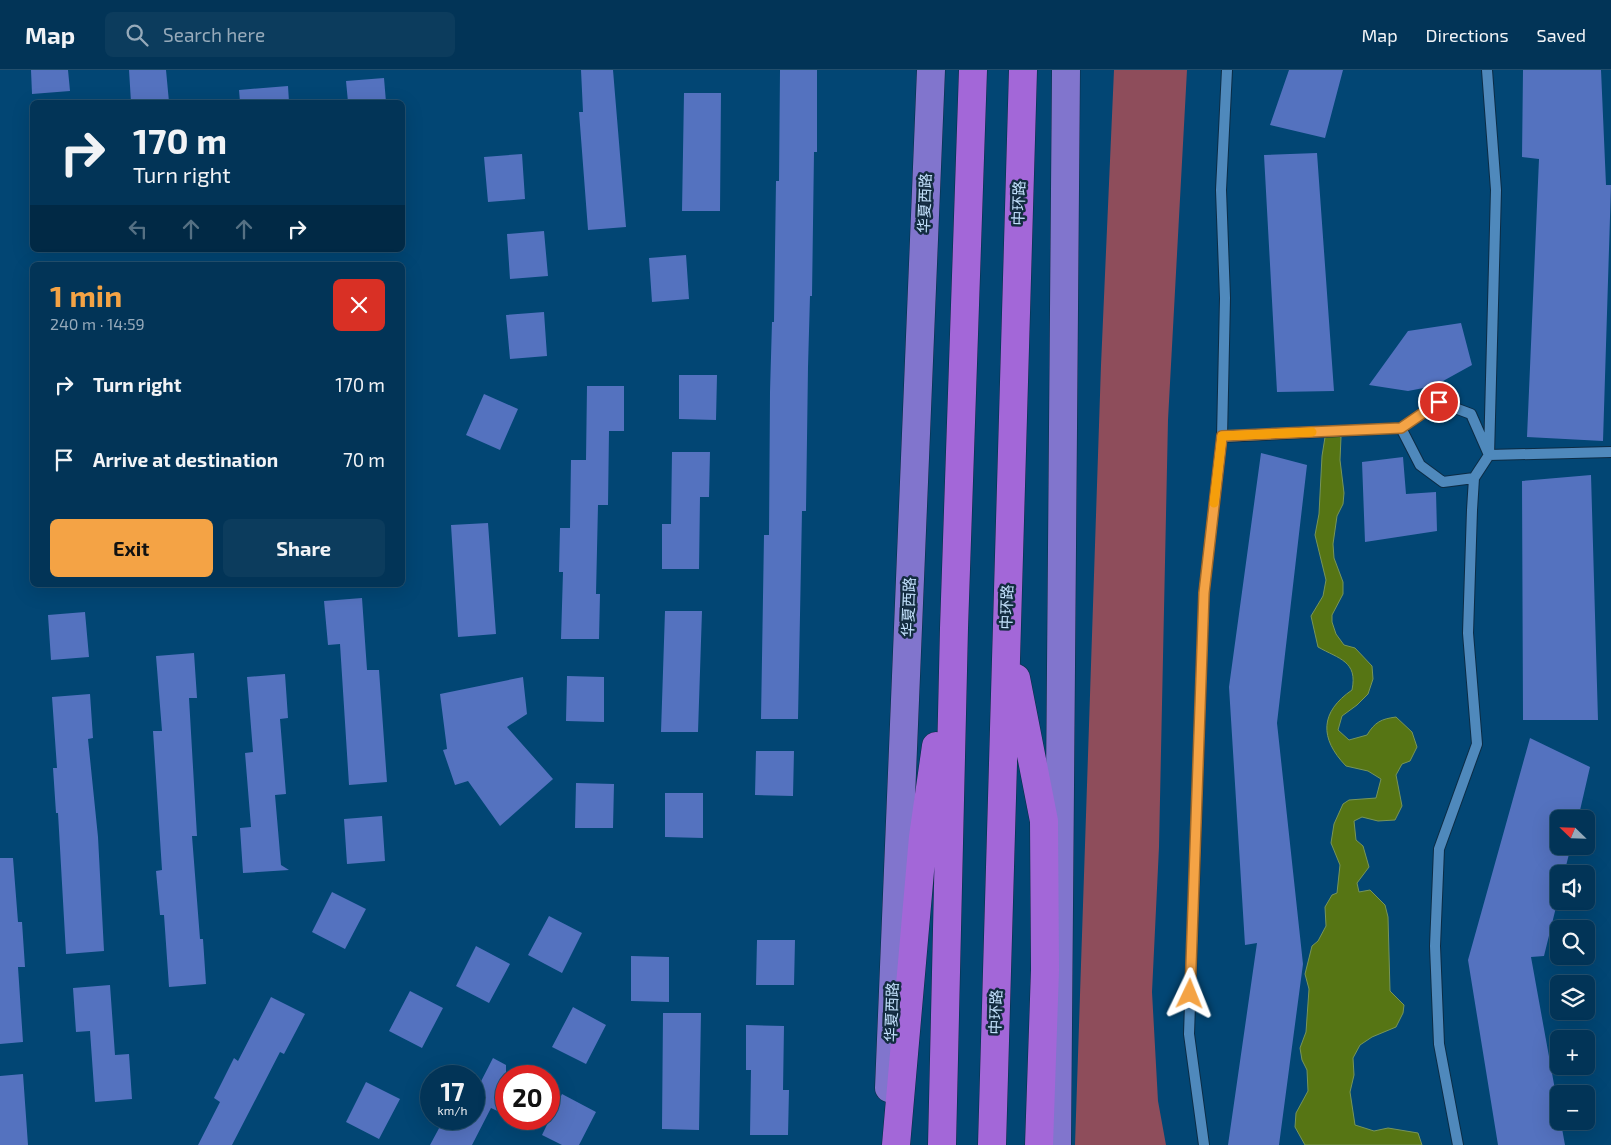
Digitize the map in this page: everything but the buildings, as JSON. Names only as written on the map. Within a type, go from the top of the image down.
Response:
[{"type":"highway","points":[[942,1145],[954,628],[973,70]]},
{"type":"highway","name":"中环路","points":[[992,1145],[1023,70]]},
{"type":"highway","points":[[896,1145],[923,837],[954,628]]},
{"type":"highway","points":[[1007,628],[1044,821],[1045,970],[1054,1145]]},
{"type":"main road","name":"华夏西路","points":[[888,1145],[931,70]]},
{"type":"main road","points":[[1054,1145],[1066,70]]},
{"type":"lane","points":[[1204,1145],[1189,1034],[1204,593],[1222,436],[1225,298],[1221,190],[1227,70]]},
{"type":"lane","points":[[1458,1145],[1439,1044],[1435,946],[1439,849],[1477,744],[1468,633],[1474,478],[1489,455],[1496,190],[1487,70]]},
{"type":"lane","points":[[1222,436],[1401,428],[1439,402],[1472,414],[1489,455]]},
{"type":"lane","points":[[1401,428],[1420,465],[1443,482],[1474,478]]},
{"type":"lane","points":[[1489,455],[1611,452]]},
{"type":"shaded area","points":[[1114,70],[1187,70],[1168,420],[1159,847],[1152,992],[1158,1101],[1166,1145],[1075,1145],[1101,365]]},
{"type":"shaded area","points":[[1326,431],[1341,437],[1340,460],[1344,493],[1343,504],[1337,516],[1333,544],[1334,558],[1343,582],[1343,594],[1332,615],[1332,622],[1336,634],[1344,645],[1355,648],[1372,666],[1373,679],[1368,694],[1342,716],[1338,730],[1349,740],[1367,735],[1379,722],[1396,717],[1412,732],[1417,747],[1410,761],[1402,764],[1396,775],[1402,806],[1395,820],[1378,821],[1362,817],[1354,821],[1356,840],[1363,846],[1369,867],[1357,883],[1359,892],[1370,890],[1385,905],[1388,917],[1390,991],[1404,1005],[1403,1013],[1396,1027],[1372,1037],[1360,1045],[1353,1058],[1354,1075],[1350,1092],[1355,1125],[1374,1131],[1388,1128],[1418,1133],[1422,1145],[1305,1145],[1295,1127],[1296,1113],[1308,1091],[1307,1070],[1302,1060],[1300,1048],[1306,1032],[1309,989],[1305,974],[1312,946],[1318,941],[1326,926],[1325,907],[1332,895],[1337,893],[1340,865],[1331,843],[1334,824],[1343,804],[1349,800],[1376,798],[1381,779],[1368,771],[1346,766],[1337,756],[1328,735],[1329,716],[1341,698],[1352,690],[1353,680],[1352,673],[1345,662],[1318,647],[1311,616],[1323,596],[1326,580],[1315,535],[1319,514],[1322,456]]},
{"type":"slow traffic","points":[[1214,503],[1222,436],[1312,432]]},
{"type":"route","points":[[1190,994],[1204,593],[1222,436],[1401,428],[1439,402]]}]
